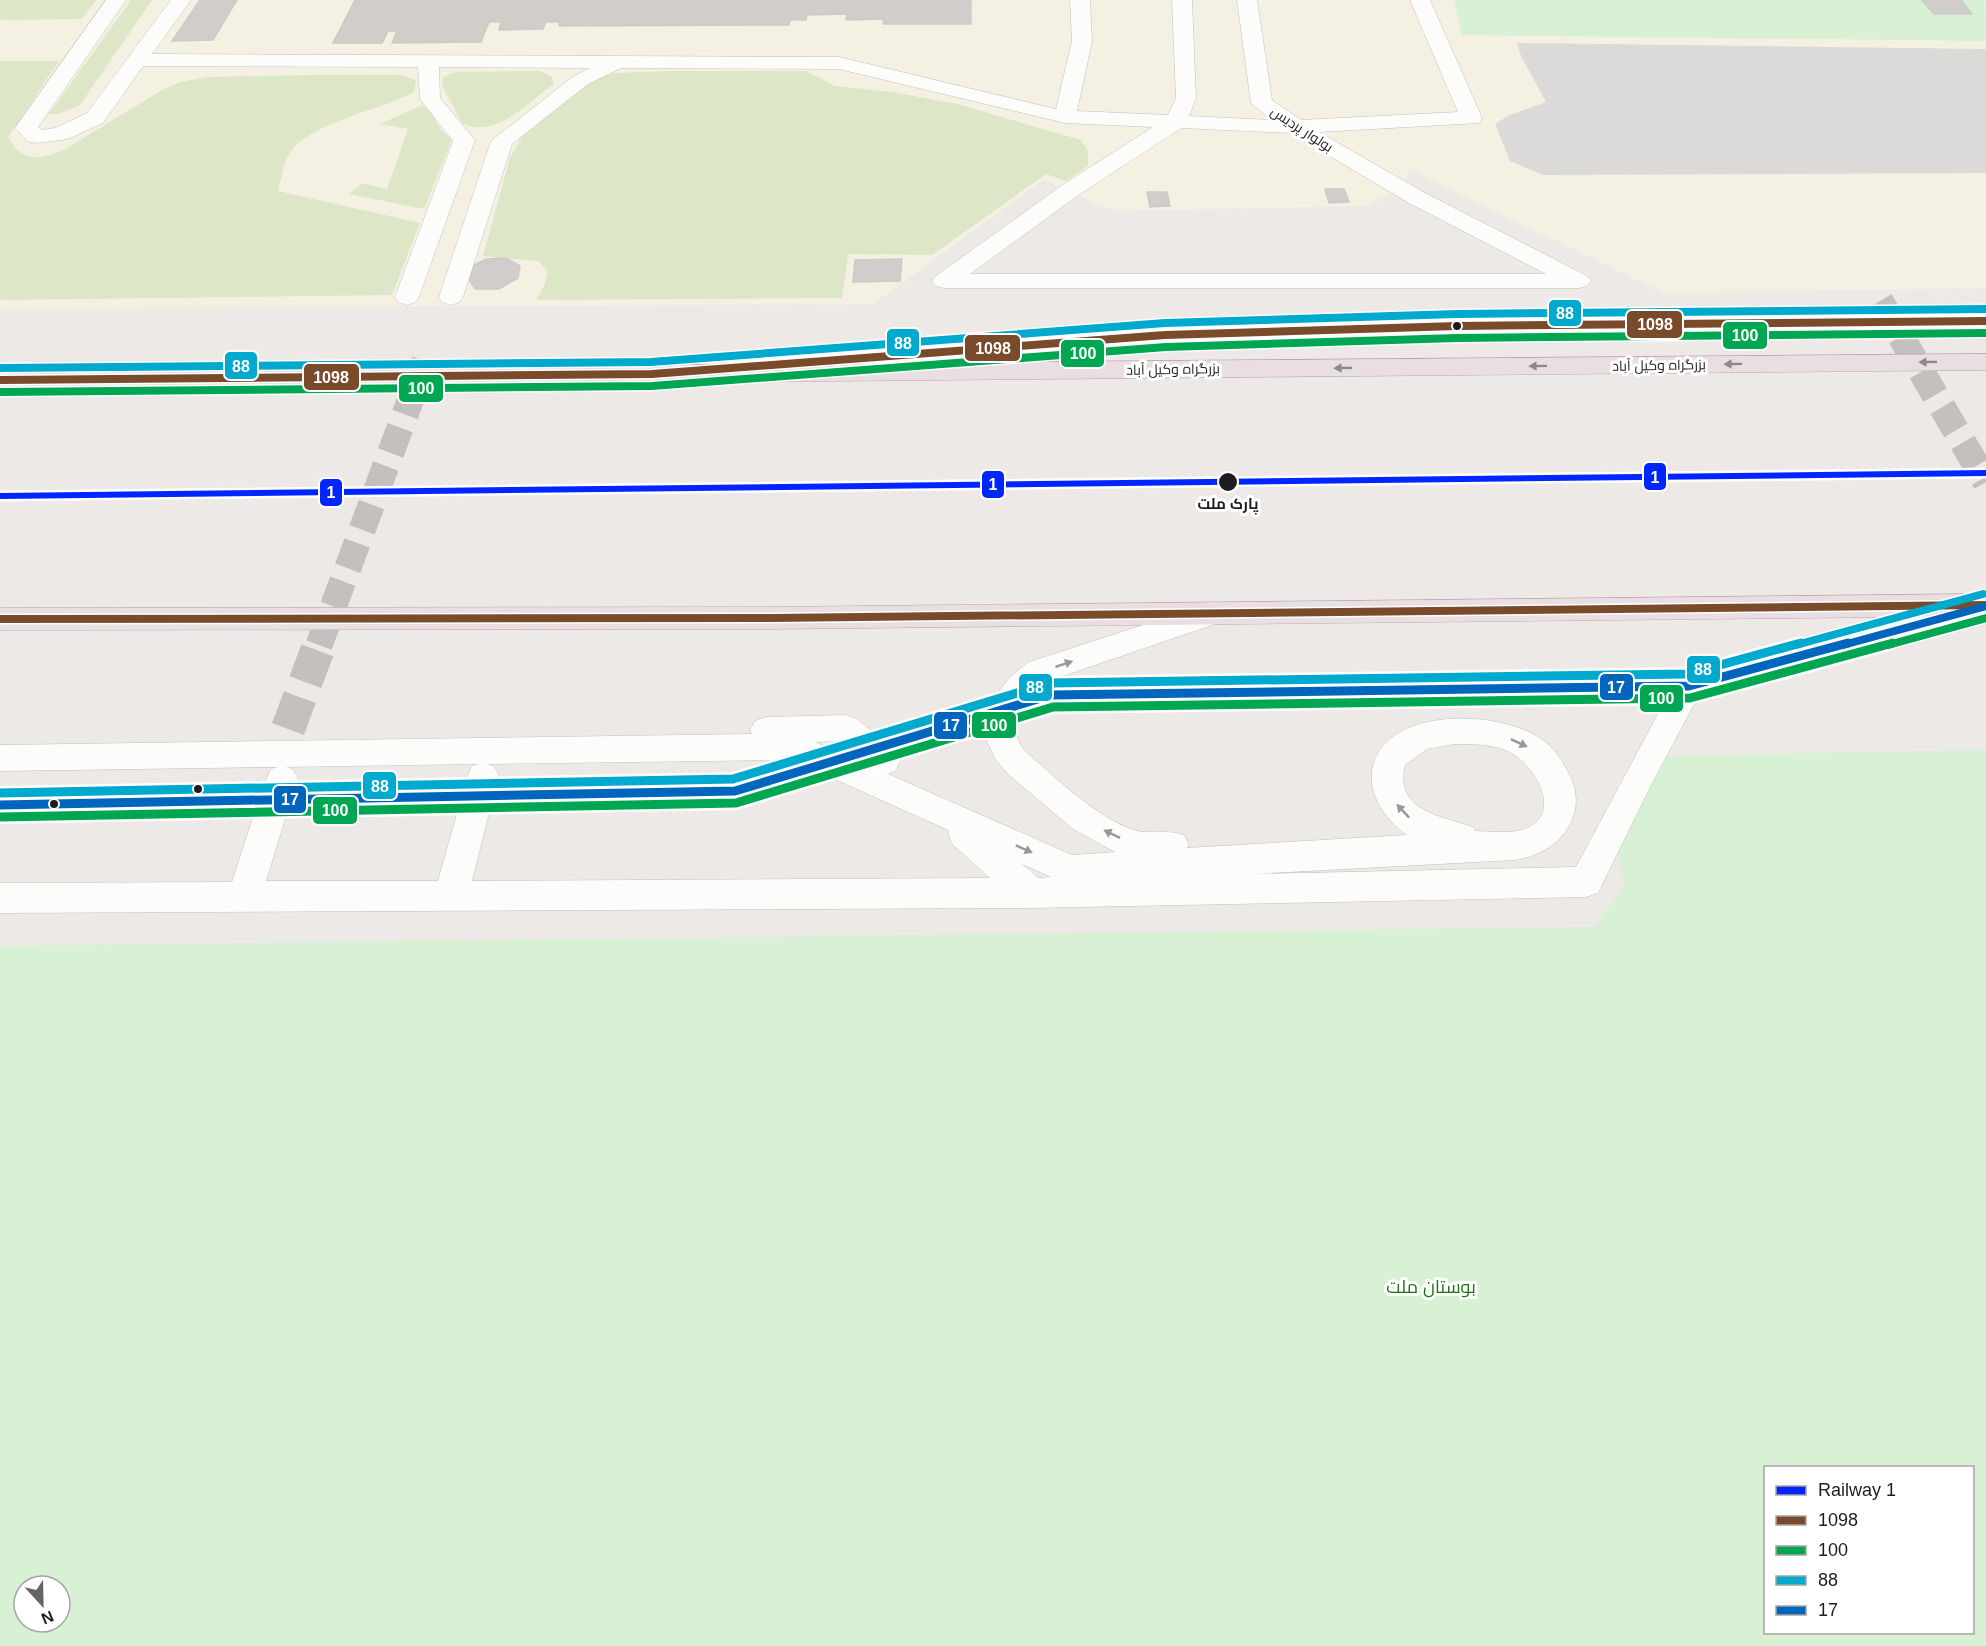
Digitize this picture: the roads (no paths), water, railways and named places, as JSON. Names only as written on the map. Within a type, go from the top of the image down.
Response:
[{"type":"highway","name":"بزرگراه وکیل آباد","points":[[0,380],[1986,362]]},
{"type":"highway","points":[[0,620],[759,618],[1986,606]]},
{"type":"street","points":[[117,0],[26,128],[37,137],[60,134],[78,128],[99,113],[140,60],[181,0]]},
{"type":"street","points":[[1065,117],[1082,41],[1080,0]]},
{"type":"street","points":[[1176,122],[1186,98],[1182,0]]},
{"type":"street","name":"بولوار پردیس","points":[[1176,122],[1069,191],[944,281],[1579,281],[1401,189],[1295,127],[1262,102],[1247,0]]},
{"type":"street","points":[[140,60],[839,63],[1065,117],[1295,127],[1471,118],[1420,0]]},
{"type":"street","points":[[428,61],[430,99],[464,140],[502,141]]},
{"type":"street","points":[[451,297],[502,141],[580,80],[620,62]]},
{"type":"street","points":[[407,297],[464,140]]},
{"type":"street","points":[[652,374],[1165,335],[1457,326],[1986,321]]},
{"type":"street","points":[[0,805],[735,791],[1051,695],[1689,686],[1986,606]]},
{"type":"street","points":[[0,758],[793,746],[1070,870],[1448,846],[1460,846],[1472,845],[1484,844],[1496,844],[1428,830],[1411,820],[1398,807],[1389,791],[1387,775],[1390,763],[1406,744],[1431,735],[1459,732],[1487,734],[1515,740],[1533,751],[1548,765],[1558,781],[1561,797],[1559,815],[1550,830],[1534,841],[1513,845],[1501,845],[1489,845],[1478,845],[1466,845],[1134,845],[1084,820],[1007,751],[1001,734],[1002,716],[1008,699],[1021,683],[1040,671],[1214,613]]},
{"type":"street","points":[[0,898],[1031,893],[1586,882],[1639,776],[1689,686]]},
{"type":"street","points":[[0,746],[846,728],[1031,893]]},
{"type":"street","points":[[451,896],[494,735]]},
{"type":"street","points":[[244,897],[295,740]]},
{"type":"tunnel","points":[[1880,301],[1986,482]]},
{"type":"tunnel","points":[[319,645],[425,361]]},
{"type":"tunnel","points":[[288,729],[320,643]]},
{"type":"rail line","name":"1","points":[[0,496],[1986,473]]},
{"type":"place","name":"پارک ملت","points":[[1228,482]]},
{"type":"park label","name":"بوستان ملت","points":[[1431,1287]]}]
